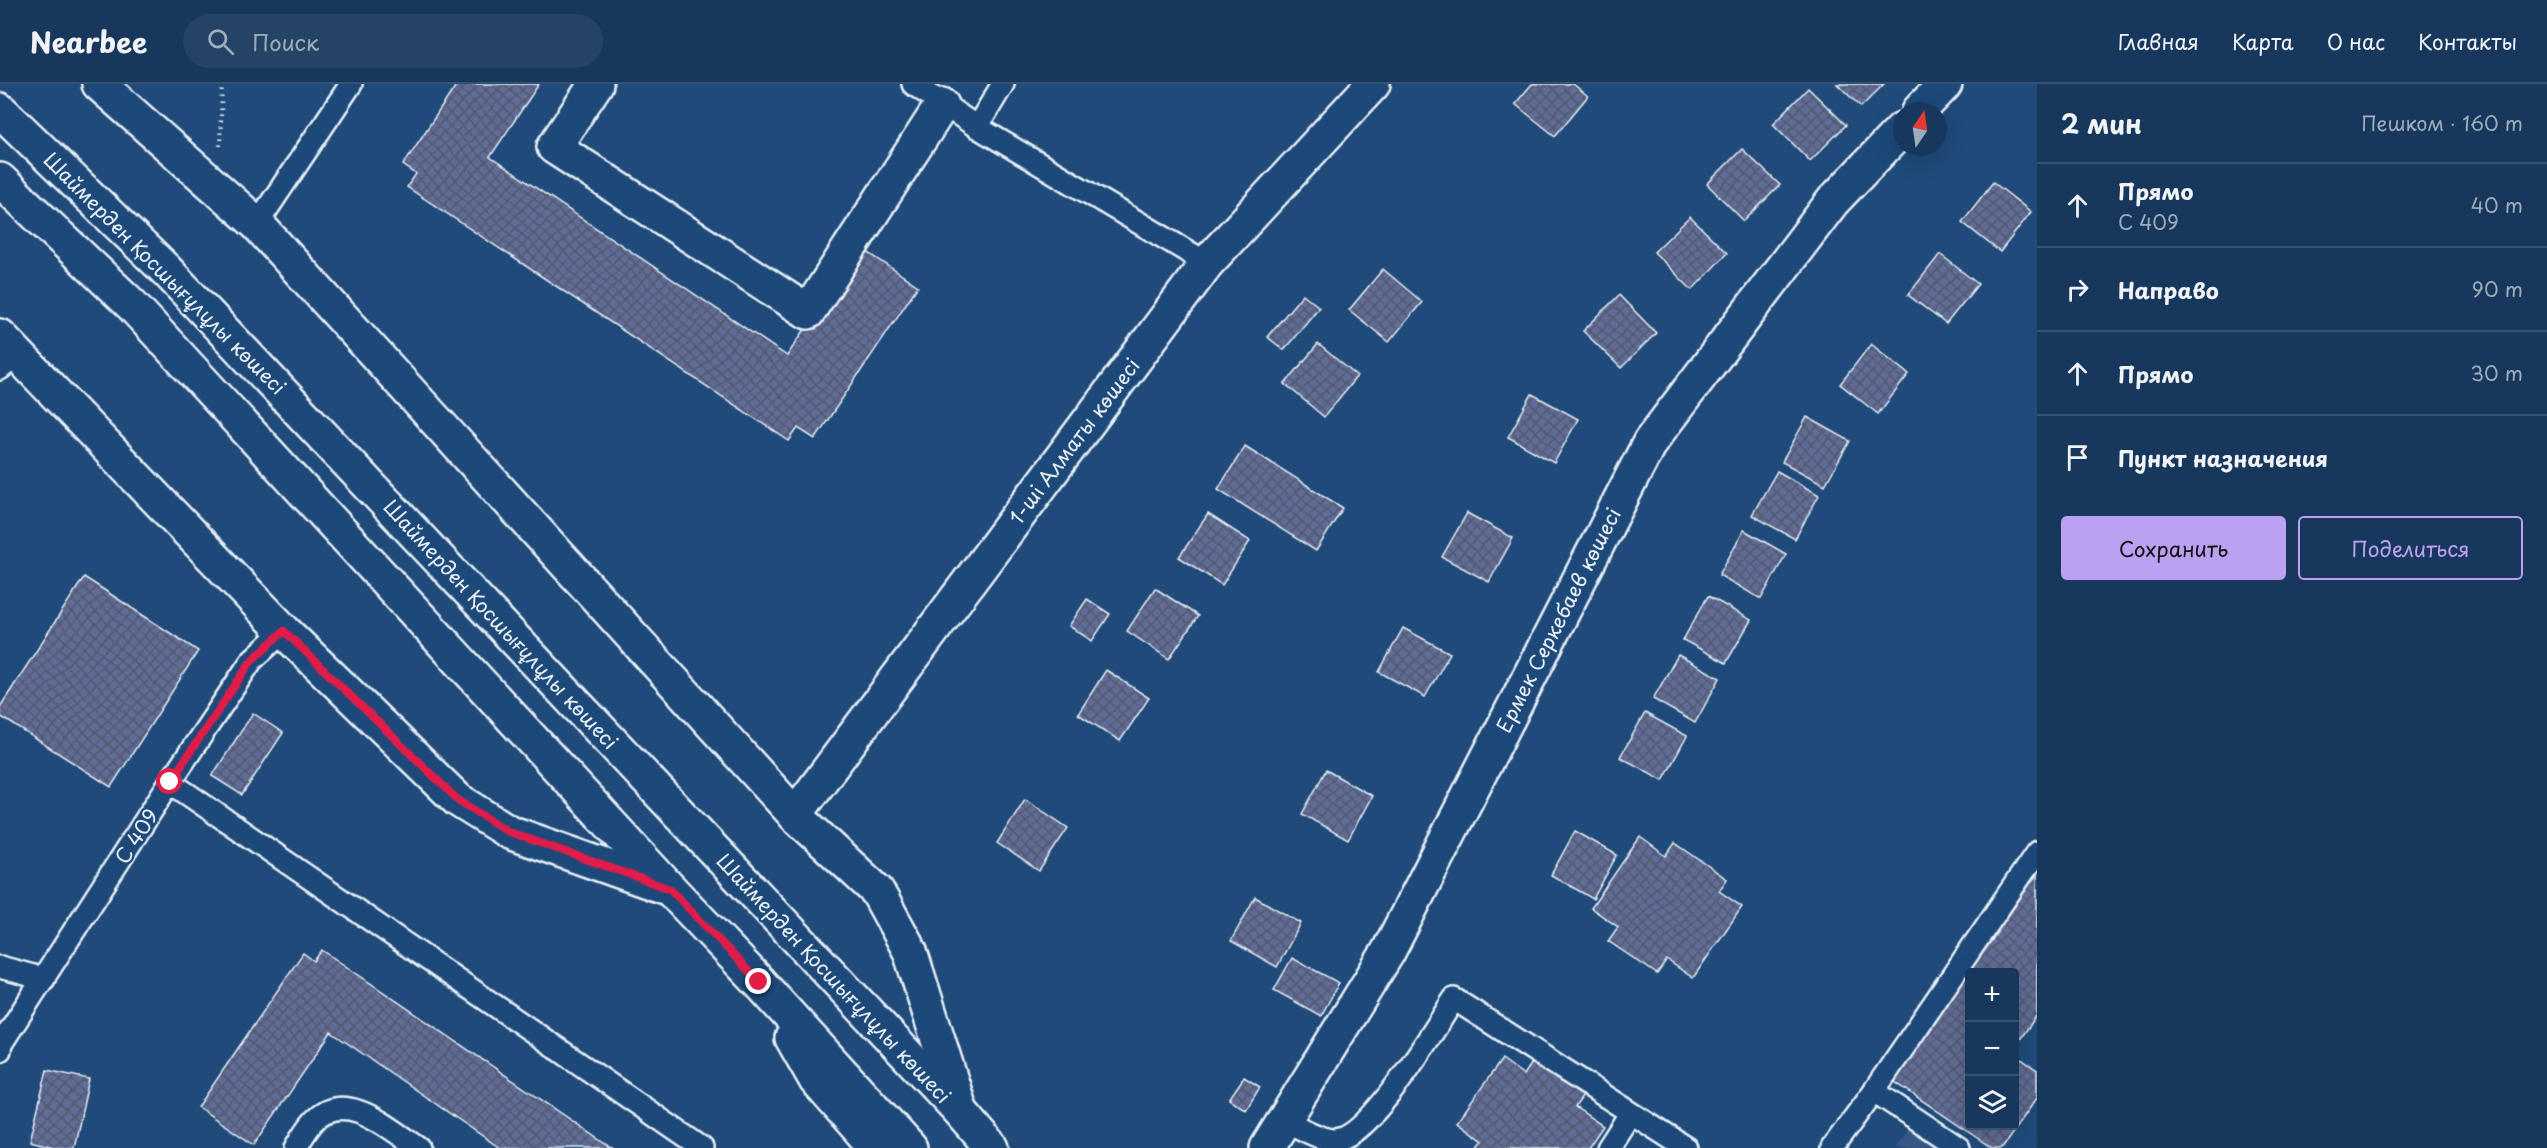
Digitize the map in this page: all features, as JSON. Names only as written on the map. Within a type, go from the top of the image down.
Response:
[{"type":"street","points":[[99,84],[257,224],[795,815],[877,891],[910,951],[961,1112]]},
{"type":"street","points":[[596,84],[554,147],[808,312],[942,105]]},
{"type":"street","name":"1-ші Алматы көшесі","points":[[795,815],[1207,263],[1373,84]]},
{"type":"street","points":[[1928,102],[1945,84]]},
{"type":"street","name":"Шаймерден Қосшығұлұлы көшесі","points":[[0,110],[167,271],[961,1112],[992,1148]]},
{"type":"street","name":"Ермек Серкебаев көшесі","points":[[1267,1148],[1388,952],[1650,442],[1833,201],[1893,138]]},
{"type":"street","points":[[0,180],[132,305],[670,889],[759,982],[874,1140],[910,1148]]},
{"type":"street","points":[[6,354],[284,631],[458,800],[509,832],[670,889]]},
{"type":"lane","points":[[257,224],[351,84]]},
{"type":"lane","points":[[913,84],[977,127],[1207,263]]},
{"type":"lane","points":[[977,127],[1003,84]]},
{"type":"lane","name":"С 409","points":[[0,1050],[1,1044],[170,782],[252,660],[284,631]]},
{"type":"lane","points":[[170,782],[702,1148]]},
{"type":"lane","points":[[1832,1148],[1874,1091],[2037,852]]},
{"type":"lane","points":[[0,967],[44,979]]},
{"type":"lane","points":[[1283,1120],[1336,1144],[1371,1117],[1396,1086],[1454,999],[1686,1148]]},
{"type":"lane","points":[[1874,1091],[1959,1148]]},
{"type":"lane","points":[[296,1148],[315,1120],[337,1107],[364,1112],[419,1148]]},
{"type":"lane","points":[[1608,1148],[1630,1114]]},
{"type":"path","points":[[219,151],[222,84]]},
{"type":"shaded area","points":[[1912,1124],[1945,1148],[1894,1148]]},
{"type":"building","points":[[457,84],[539,84],[490,157],[787,356],[860,247],[918,286],[815,439],[798,428],[789,441],[407,187],[416,174],[403,165]]},
{"type":"building","points":[[1532,84],[1573,84],[1588,96],[1555,136],[1515,104]]},
{"type":"building","points":[[1837,84],[1884,84],[1861,107]]},
{"type":"building","points":[[1808,88],[1846,125],[1810,161],[1773,124]]},
{"type":"building","points":[[1742,149],[1780,185],[1744,221],[1707,184]]},
{"type":"building","points":[[1993,182],[2031,212],[2000,252],[1962,222]]},
{"type":"building","points":[[1690,217],[1727,253],[1692,290],[1654,252]]},
{"type":"building","points":[[1940,254],[1978,284],[1946,324],[1908,295]]},
{"type":"building","points":[[1383,269],[1422,302],[1389,342],[1349,310]]},
{"type":"building","points":[[1303,294],[1319,307],[1284,350],[1267,337]]},
{"type":"building","points":[[1619,295],[1656,333],[1621,368],[1583,331]]},
{"type":"building","points":[[1318,344],[1357,376],[1324,417],[1285,384]]},
{"type":"building","points":[[1871,344],[1909,374],[1878,414],[1840,384]]},
{"type":"building","points":[[1532,394],[1578,419],[1554,463],[1508,437]]},
{"type":"building","points":[[1807,417],[1850,441],[1825,485],[1782,462]]},
{"type":"building","points":[[1245,446],[1343,508],[1316,551],[1218,489]]},
{"type":"building","points":[[1777,471],[1819,495],[1795,539],[1752,515]]},
{"type":"building","points":[[1467,513],[1513,538],[1489,582],[1442,557]]},
{"type":"building","points":[[1208,514],[1250,541],[1222,585],[1179,557]]},
{"type":"building","points":[[1744,530],[1786,554],[1761,599],[1719,575]]},
{"type":"building","points":[[84,577],[198,651],[111,787],[0,716],[0,707]]},
{"type":"building","points":[[1155,588],[1198,616],[1169,659],[1127,631]]},
{"type":"building","points":[[1708,596],[1751,620],[1726,663],[1683,640]]},
{"type":"building","points":[[1087,599],[1110,614],[1092,641],[1069,626]]},
{"type":"building","points":[[1403,628],[1450,653],[1425,697],[1379,672]]},
{"type":"building","points":[[1678,655],[1720,678],[1695,723],[1653,699]]},
{"type":"building","points":[[1106,670],[1149,698],[1120,741],[1078,714]]},
{"type":"building","points":[[253,713],[283,733],[242,795],[212,776]]},
{"type":"building","points":[[1645,713],[1687,736],[1663,780],[1620,757]]},
{"type":"building","points":[[1326,770],[1372,796],[1348,840],[1302,814]]},
{"type":"building","points":[[1025,799],[1068,828],[1039,871],[997,843]]},
{"type":"building","points":[[1575,831],[1617,855],[1593,899],[1551,875]]},
{"type":"building","points":[[1640,837],[1666,856],[1675,843],[1727,879],[1719,891],[1742,907],[1693,978],[1667,960],[1657,974],[1608,941],[1618,927],[1591,908]]},
{"type":"building","points":[[2037,867],[2037,1015],[2019,1041],[2019,968],[1968,968]]},
{"type":"building","points":[[1255,897],[1301,923],[1277,967],[1231,941]]},
{"type":"building","points":[[322,950],[612,1148],[500,1148],[331,1032],[254,1145],[198,1107],[303,953],[314,961]]},
{"type":"building","points":[[1292,958],[1339,983],[1321,1016],[1274,990]]},
{"type":"building","points":[[1965,973],[1965,1130],[1892,1080]]},
{"type":"building","points":[[2019,1057],[2037,1070],[2037,1098],[2019,1124]]},
{"type":"building","points":[[1502,1059],[1524,1075],[1533,1061],[1583,1096],[1575,1107],[1603,1126],[1588,1148],[1478,1148],[1483,1141],[1457,1122]]},
{"type":"building","points":[[47,1070],[89,1079],[74,1148],[58,1148],[30,1141]]},
{"type":"building","points":[[1244,1077],[1260,1087],[1246,1110],[1229,1099]]},
{"type":"building","points":[[1966,1130],[2015,1130],[2002,1148],[1992,1148]]},
{"type":"route","points":[[170,782],[252,660],[284,631],[458,800],[509,832],[670,889],[759,982]]}]
